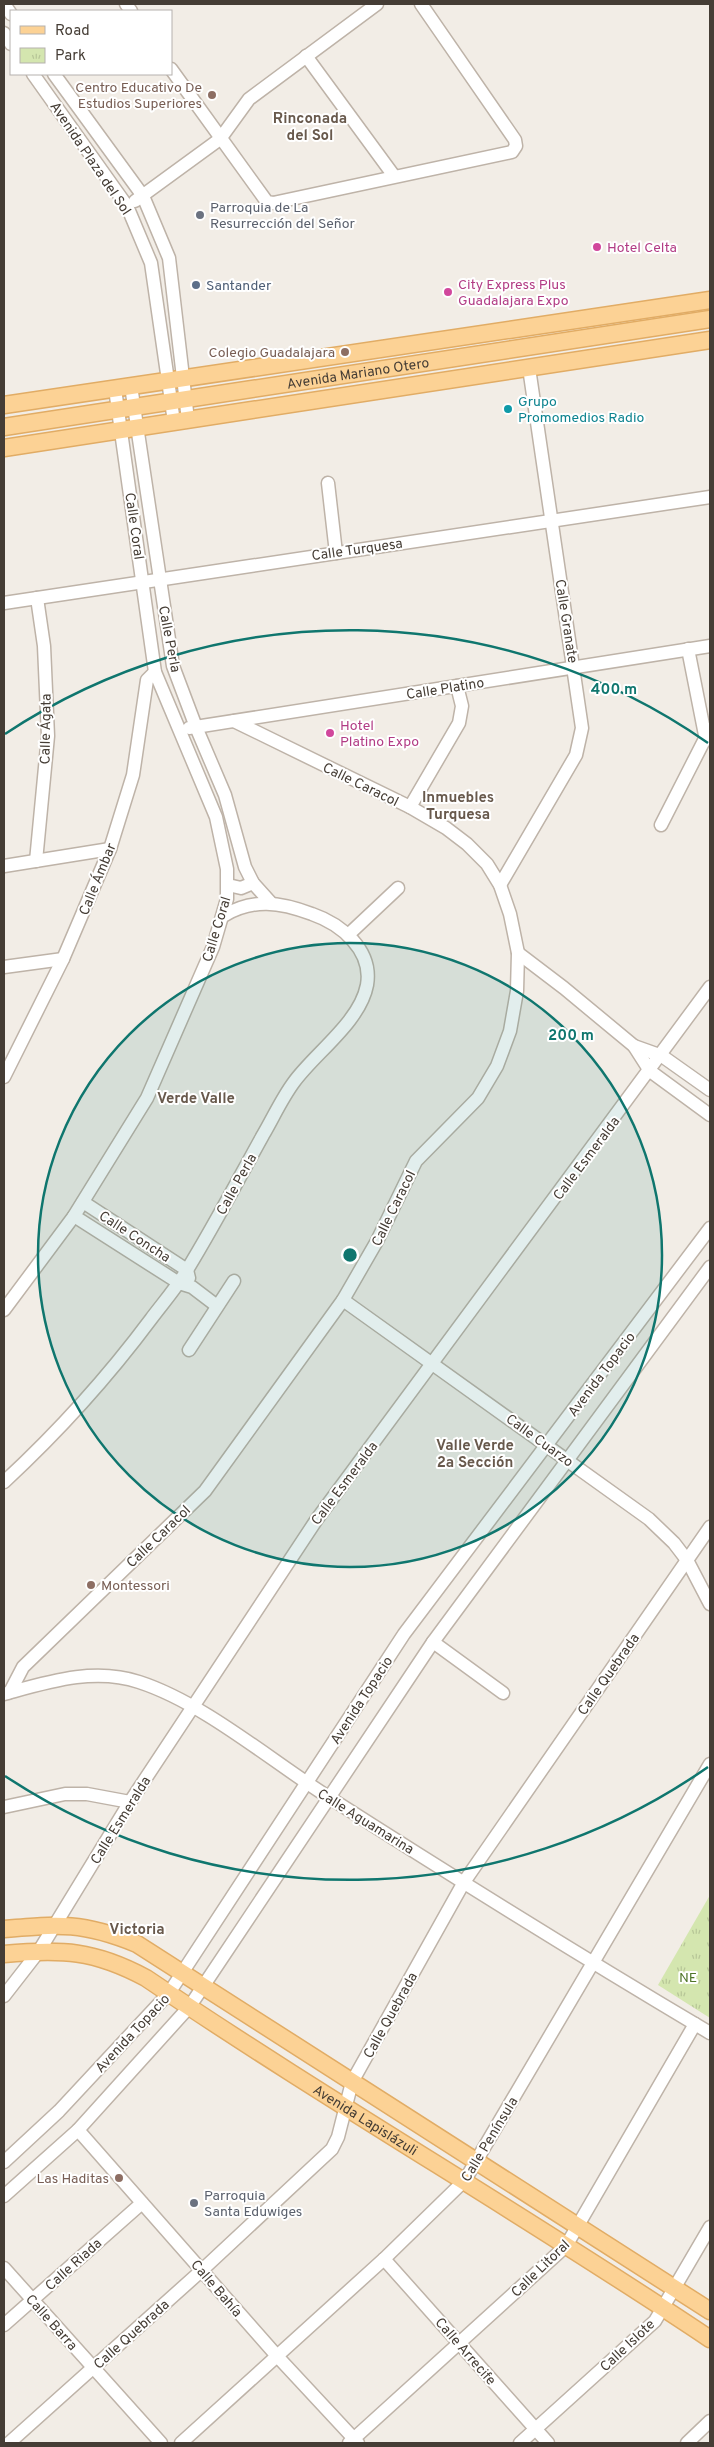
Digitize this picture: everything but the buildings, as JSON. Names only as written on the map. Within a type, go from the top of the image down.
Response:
[{"type":"main road","name":"Avenida Mariano Otero","points":[[4,405],[710,300]]},
{"type":"main road","name":"Avenida Mariano Otero","points":[[4,427],[710,319]]},
{"type":"main road","name":"Avenida Mariano Otero","points":[[4,448],[710,340]]},
{"type":"main road","points":[[250,410],[281,385]]},
{"type":"main road","name":"Avenida Lapislázuli","points":[[4,1929],[55,1924],[84,1926],[111,1933],[137,1944],[710,2311]]},
{"type":"main road","name":"Avenida Lapislázuli","points":[[4,1954],[40,1951],[75,1952],[123,1965],[344,2106],[465,2180],[710,2339]]},
{"type":"street","points":[[127,206],[220,139],[249,99],[377,4]]},
{"type":"street","points":[[172,70],[267,202],[273,203],[512,152],[516,146],[515,140],[421,4]]},
{"type":"street","points":[[306,56],[394,176]]},
{"type":"street","name":"Avenida Plaza del Sol","points":[[34,75],[127,206],[151,263],[176,379]]},
{"type":"street","name":"Avenida Plaza del Sol","points":[[55,75],[143,196],[169,258],[176,379],[181,421]]},
{"type":"street","name":"Calle Granate","points":[[500,885],[578,748],[582,728],[529,368]]},
{"type":"street","name":"Calle Perla","points":[[123,387],[160,579],[173,666],[225,795],[245,867],[253,883],[271,903]]},
{"type":"street","name":"Calle Coral","points":[[4,1310],[74,1216],[147,1098],[213,947],[223,916],[228,885],[225,852],[216,817],[155,672],[143,582],[130,429]]},
{"type":"street","points":[[328,483],[336,552]]},
{"type":"street","name":"Calle Turquesa","points":[[4,603],[710,497]]},
{"type":"street","name":"Calle Ágata","points":[[36,861],[48,736],[44,646],[37,598]]},
{"type":"street","name":"Calle Platino","points":[[179,730],[710,646]]},
{"type":"street","points":[[661,825],[708,735],[688,649]]},
{"type":"street","points":[[155,672],[166,671],[173,666]]},
{"type":"street","name":"Calle Ámbar","points":[[4,1076],[63,959],[110,849],[133,774],[147,680],[155,672]]},
{"type":"street","points":[[410,807],[459,723],[462,706],[457,686]]},
{"type":"street","name":"Calle Caracol","points":[[7,1693],[23,1667],[205,1491],[343,1300],[377,1241],[416,1161],[478,1098],[497,1066],[513,1017],[518,953],[510,914],[500,885],[487,864],[467,844],[446,828],[410,807],[234,721]]},
{"type":"street","points":[[4,866],[110,849]]},
{"type":"street","points":[[228,885],[241,888],[253,883]]},
{"type":"street","points":[[348,935],[398,888]]},
{"type":"street","name":"Calle Perla","points":[[4,1482],[114,1369],[179,1283],[294,1082],[350,1019],[367,985],[367,967],[360,950],[348,935],[321,917],[271,903],[246,905],[223,916]]},
{"type":"street","points":[[518,953],[634,1046],[650,1071],[710,1115]]},
{"type":"street","points":[[4,967],[63,959]]},
{"type":"street","name":"Calle Esmeralda","points":[[4,1996],[40,1951],[130,1802],[317,1519],[662,1056],[710,987]]},
{"type":"street","points":[[634,1046],[662,1056],[710,1090]]},
{"type":"street","name":"Calle Concha","points":[[83,1202],[187,1270]]},
{"type":"street","name":"Calle Concha","points":[[74,1216],[218,1306]]},
{"type":"street","name":"Avenida Topacio","points":[[4,2162],[59,2111],[169,1993],[404,1634],[548,1446],[710,1228]]},
{"type":"street","name":"Avenida Topacio","points":[[4,2196],[78,2130],[190,2006],[432,1642],[710,1266]]},
{"type":"street","points":[[187,1270],[192,1288]]},
{"type":"street","points":[[189,1350],[234,1281]]},
{"type":"street","name":"Calle Cuarzo","points":[[343,1300],[567,1459],[648,1520],[674,1543],[687,1560],[710,1604]]},
{"type":"street","name":"Calle Quebrada","points":[[9,2443],[201,2270],[332,2148],[338,2137],[344,2106],[352,2082],[464,1882],[710,1527]]},
{"type":"street","points":[[432,1642],[503,1693]]},
{"type":"street","name":"Calle Aguamarina","points":[[7,1693],[62,1679],[106,1676],[138,1681],[194,1707],[329,1798],[710,2034]]},
{"type":"street","name":"Calle Península","points":[[181,2443],[384,2259],[465,2180],[710,1764]]},
{"type":"street","points":[[4,1807],[65,1794],[87,1794],[130,1802]]},
{"type":"street","name":"Calle Litoral","points":[[353,2442],[566,2246],[695,2024]]},
{"type":"street","name":"Calle Bahía","points":[[78,2130],[353,2442]]},
{"type":"street","name":"Calle Riada","points":[[4,2325],[142,2203]]},
{"type":"street","name":"Calle Islote","points":[[520,2443],[650,2326],[710,2227]]},
{"type":"street","name":"Calle Arrecife","points":[[384,2259],[548,2443]]},
{"type":"street","name":"Calle Barra","points":[[4,2268],[162,2443]]},
{"type":"street","points":[[687,2443],[710,2422]]},
{"type":"green space","name":"NE","points":[[710,1895],[710,2018],[658,1985]]},
{"type":"place","name":"Centro Educativo De Estudios Superiores","points":[[212,95]]},
{"type":"place","name":"Parroquia de La Resurrección del Señor","points":[[200,215]]},
{"type":"place","name":"Hotel Celta","points":[[597,247]]},
{"type":"place","name":"Santander","points":[[196,285]]},
{"type":"place","name":"City Express Plus Guadalajara Expo","points":[[448,292]]},
{"type":"place","name":"Colegio Guadalajara","points":[[345,352]]},
{"type":"place","name":"Grupo Promomedios Radio","points":[[508,409]]},
{"type":"place","name":"Hotel Platino Expo","points":[[330,733]]},
{"type":"place","name":"Montessori","points":[[91,1585]]},
{"type":"place","name":"Las Haditas","points":[[119,2178]]},
{"type":"place","name":"Parroquia Santa Eduwiges","points":[[194,2203]]},
{"type":"district","name":"Rinconada del Sol","points":[[310,126]]},
{"type":"district","name":"Inmuebles Turquesa","points":[[458,806]]},
{"type":"district","name":"Verde Valle","points":[[196,1098]]},
{"type":"district","name":"Valle Verde 2a Sección","points":[[475,1454]]},
{"type":"district","name":"Victoria","points":[[137,1929]]}]
